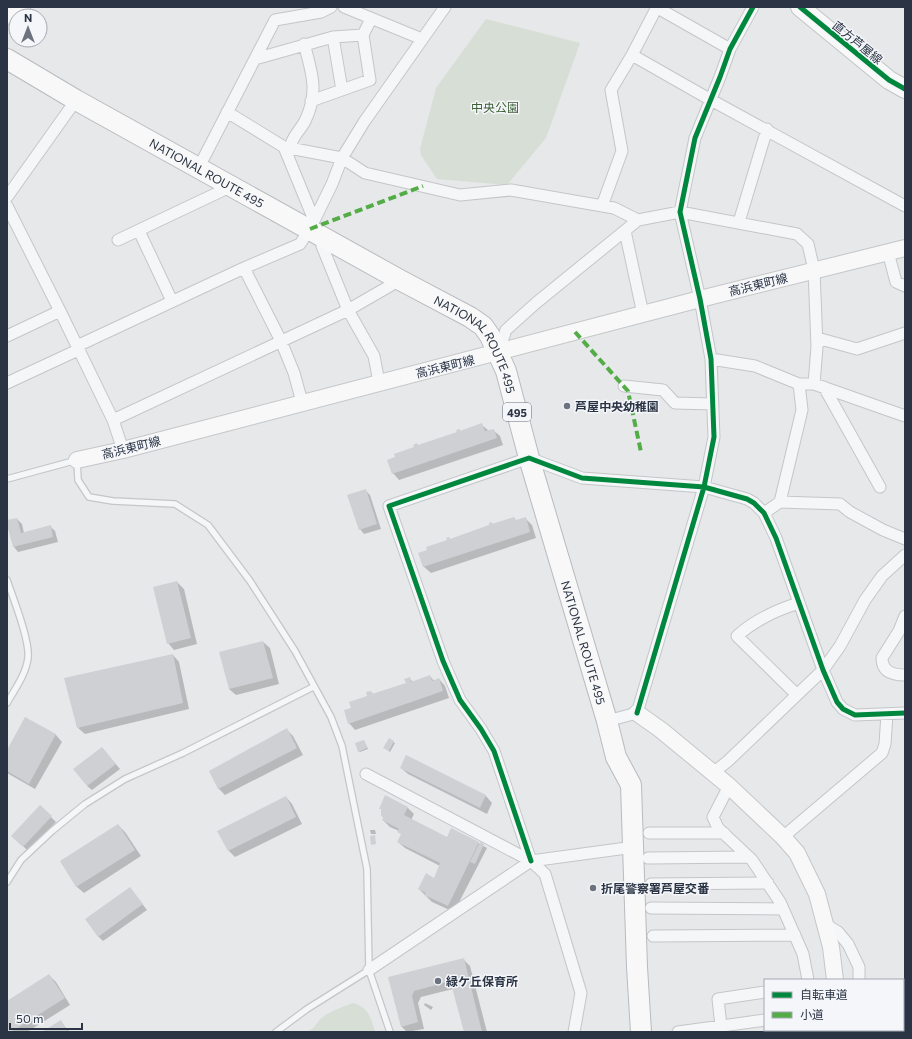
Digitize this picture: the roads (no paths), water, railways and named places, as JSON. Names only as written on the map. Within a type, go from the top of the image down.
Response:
[{"type":"highway","name":"NATIONAL ROUTE 495","points":[[7,59],[76,100],[232,186],[317,229],[400,280],[483,326],[490,336],[506,371],[529,458],[607,721],[616,757],[631,785],[641,853],[637,967],[642,1032]]},
{"type":"main road","points":[[7,16],[22,7]]},
{"type":"main road","name":"直方芦屋線","points":[[800,7],[889,80],[905,89]]},
{"type":"main road","name":"高浜東町線","points":[[77,460],[123,450],[700,299],[905,248]]},
{"type":"main road","points":[[637,713],[729,786],[798,853],[817,894],[831,946],[835,979]]},
{"type":"street","points":[[199,167],[275,20],[322,12],[331,7]]},
{"type":"street","points":[[344,7],[422,39]]},
{"type":"street","points":[[7,383],[172,301],[300,244],[317,229],[342,158],[364,122],[445,7]]},
{"type":"street","points":[[602,206],[622,151],[611,90],[657,7],[730,49]]},
{"type":"street","points":[[607,721],[637,713],[704,487],[714,436],[711,359],[700,299],[680,212],[695,138],[730,49],[753,7]]},
{"type":"street","points":[[311,101],[370,80],[363,35],[371,19]]},
{"type":"street","points":[[255,58],[333,37],[363,35]]},
{"type":"street","points":[[333,37],[342,90]]},
{"type":"street","points":[[287,148],[304,121],[311,101],[313,77],[304,44]]},
{"type":"street","points":[[632,54],[711,100],[767,129],[905,206]]},
{"type":"street","points":[[7,197],[76,100]]},
{"type":"street","points":[[227,112],[287,148],[342,158],[365,173],[460,195],[511,190],[614,208],[638,220]]},
{"type":"street","points":[[739,222],[767,129]]},
{"type":"street","points":[[287,148],[322,246],[348,310],[374,356],[379,382]]},
{"type":"street","points":[[118,240],[232,186]]},
{"type":"street","points":[[7,206],[60,311],[112,420],[123,450]]},
{"type":"street","points":[[498,353],[506,330],[638,220],[680,212],[797,234],[808,244],[814,270],[819,386],[880,487]]},
{"type":"street","points":[[139,231],[172,301]]},
{"type":"street","points":[[625,231],[643,314]]},
{"type":"street","points":[[888,252],[896,282],[905,286]]},
{"type":"street","points":[[244,268],[281,341],[294,373],[302,402]]},
{"type":"street","points":[[112,420],[348,310],[400,280]]},
{"type":"street","points":[[7,336],[60,311]]},
{"type":"street","points":[[817,338],[857,349],[905,333]]},
{"type":"street","points":[[711,359],[755,366],[799,384],[819,386],[905,416]]},
{"type":"street","points":[[780,502],[802,410],[799,384]]},
{"type":"street","points":[[624,386],[663,390],[675,403],[713,404]]},
{"type":"street","points":[[531,861],[494,751],[481,729],[460,700],[443,662],[389,506],[529,458],[582,478],[704,487],[747,499],[754,503],[764,513],[776,538],[823,670],[837,702],[843,709],[855,715],[905,713]]},
{"type":"street","points":[[764,513],[780,502],[840,504],[850,512],[883,530],[905,539]]},
{"type":"street","points":[[713,773],[728,761],[823,670],[840,646],[865,600],[882,576],[905,555]]},
{"type":"street","points":[[797,695],[737,636],[749,626],[778,610],[799,603]]},
{"type":"street","points":[[905,616],[899,631],[882,658],[882,663],[886,671],[895,675],[905,675]]},
{"type":"street","points":[[783,837],[882,753],[885,744],[887,714]]},
{"type":"street","points":[[366,774],[531,861],[545,874],[581,993],[574,1032]]},
{"type":"street","points":[[729,786],[713,817],[718,828],[749,857],[783,909],[802,954],[808,979]]},
{"type":"street","points":[[649,833],[724,833]]},
{"type":"street","points":[[369,970],[531,861],[641,853],[749,857]]},
{"type":"street","points":[[651,884],[768,884]]},
{"type":"street","points":[[651,908],[783,909]]},
{"type":"street","points":[[825,924],[838,932],[848,944],[859,967],[859,979]]},
{"type":"street","points":[[653,936],[795,935]]},
{"type":"street","points":[[721,1026],[718,999],[764,992]]},
{"type":"street","points":[[678,1032],[764,1020]]},
{"type":"lane","points":[[7,479],[77,460],[78,480],[89,497],[175,504],[208,525],[250,581],[295,651],[330,717],[342,746],[367,869],[369,970],[390,1032]]},
{"type":"lane","points":[[7,580],[27,642],[28,658],[21,680],[7,703]]},
{"type":"lane","points":[[7,882],[21,860],[52,831],[85,804],[125,779],[183,753],[313,687]]},
{"type":"lane","points":[[276,1032],[307,1009],[369,970]]},
{"type":"place","name":"芦屋中央幼稚園","points":[[567,406]]},
{"type":"place","name":"折尾警察署芦屋交番","points":[[593,888]]},
{"type":"place","name":"緑ケ丘保育所","points":[[438,981]]},
{"type":"park label","name":"中央公園","points":[[495,107]]}]
